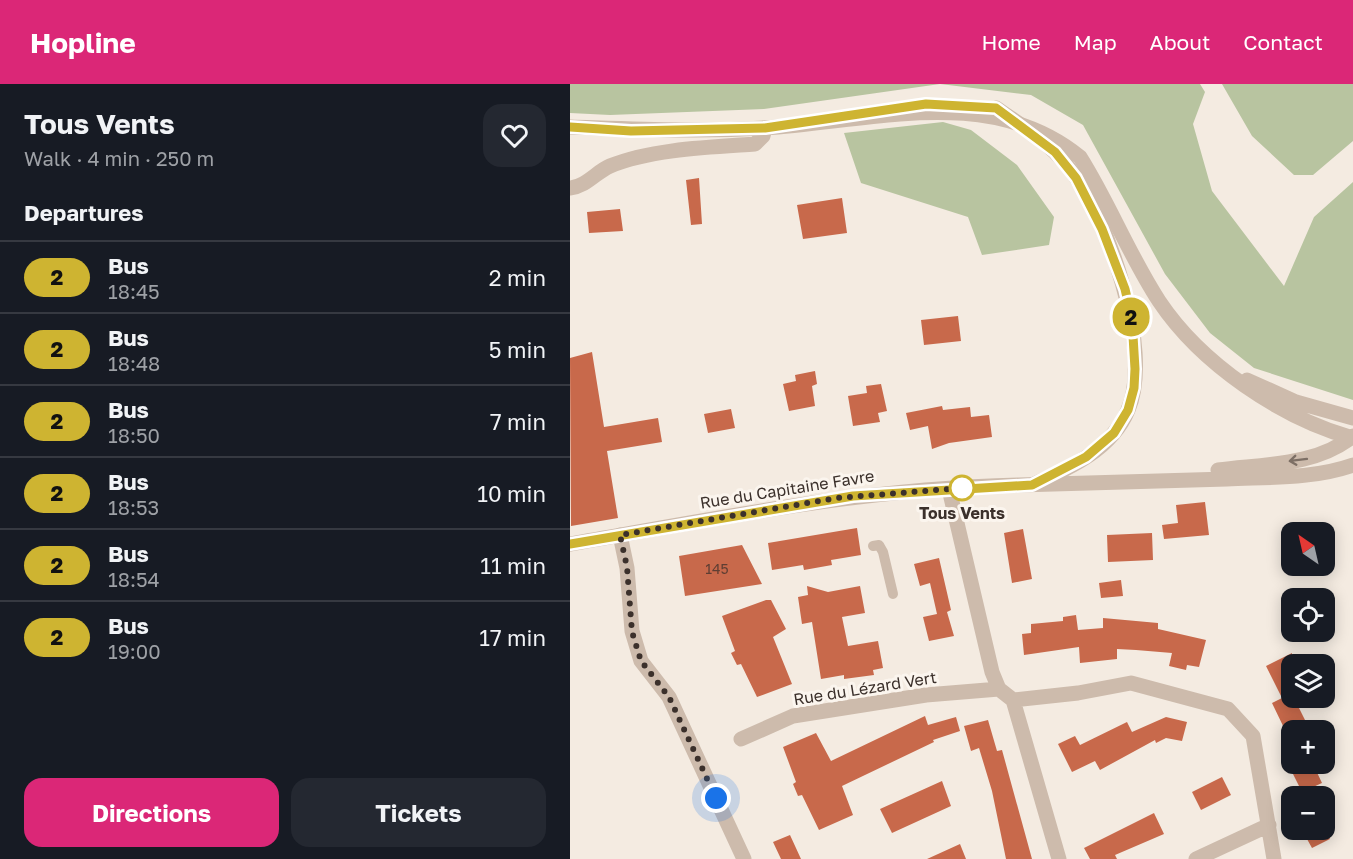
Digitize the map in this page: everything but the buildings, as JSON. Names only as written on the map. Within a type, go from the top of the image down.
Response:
[{"type":"street","points":[[570,128],[631,131],[765,128],[917,105],[996,108],[1026,117],[1066,142],[1080,157],[1159,301],[1188,336],[1262,399],[1293,416],[1352,437]]},
{"type":"street","points":[[996,108],[1055,152],[1076,178],[1114,258],[1132,319],[1135,369],[1134,388],[1128,410],[1114,433],[1086,457],[1032,485]]},
{"type":"street","points":[[570,188],[579,187],[610,166],[669,151],[754,144],[763,136],[765,128]]},
{"type":"street","points":[[1230,373],[1296,402],[1353,418]]},
{"type":"street","name":"Rue du Capitaine Favre","points":[[1119,483],[1314,458],[1336,449],[1352,437]]},
{"type":"street","name":"Rue du Capitaine Favre","points":[[570,544],[837,498],[949,489],[1283,476],[1326,472],[1353,465]]},
{"type":"street","points":[[949,489],[992,672],[999,689],[1013,700],[1059,859]]},
{"type":"street","points":[[620,535],[627,567],[632,632],[641,661],[669,697],[744,859]]},
{"type":"street","points":[[1013,700],[1131,684],[1228,709],[1253,736],[1274,859]]},
{"type":"street","name":"Rue du Lézard Vert","points":[[741,740],[793,716],[926,695],[999,689]]},
{"type":"street","points":[[1196,859],[1269,825]]},
{"type":"lane","points":[[873,546],[879,545],[884,552],[893,594]]},
{"type":"green space","points":[[570,84],[940,84],[764,109],[610,115],[570,113]]},
{"type":"green space","points":[[940,84],[1200,84],[1205,92],[1193,124],[1212,191],[1284,286],[1314,217],[1353,182],[1353,400],[1254,368],[1210,333],[1165,274],[1083,125],[1031,95]]},
{"type":"green space","points":[[1222,84],[1353,84],[1353,141],[1313,175],[1294,175],[1252,136]]},
{"type":"green space","points":[[943,122],[971,130],[1017,165],[1054,217],[1049,245],[982,255],[968,217],[861,183],[844,133]]},
{"type":"bus line","name":"2","points":[[570,127],[631,131],[765,128],[899,106],[926,104],[996,108],[1055,152],[1076,178],[1102,229],[1125,289],[1132,319],[1135,353],[1134,388],[1128,410],[1114,433],[1067,470],[1032,485],[886,492],[853,496],[570,544]]},
{"type":"place","name":"Tous Vents","points":[[962,488]]},
{"type":"route","points":[[716,798],[669,697],[641,661],[632,632],[627,567],[620,535],[837,498],[886,492],[962,488]]}]
